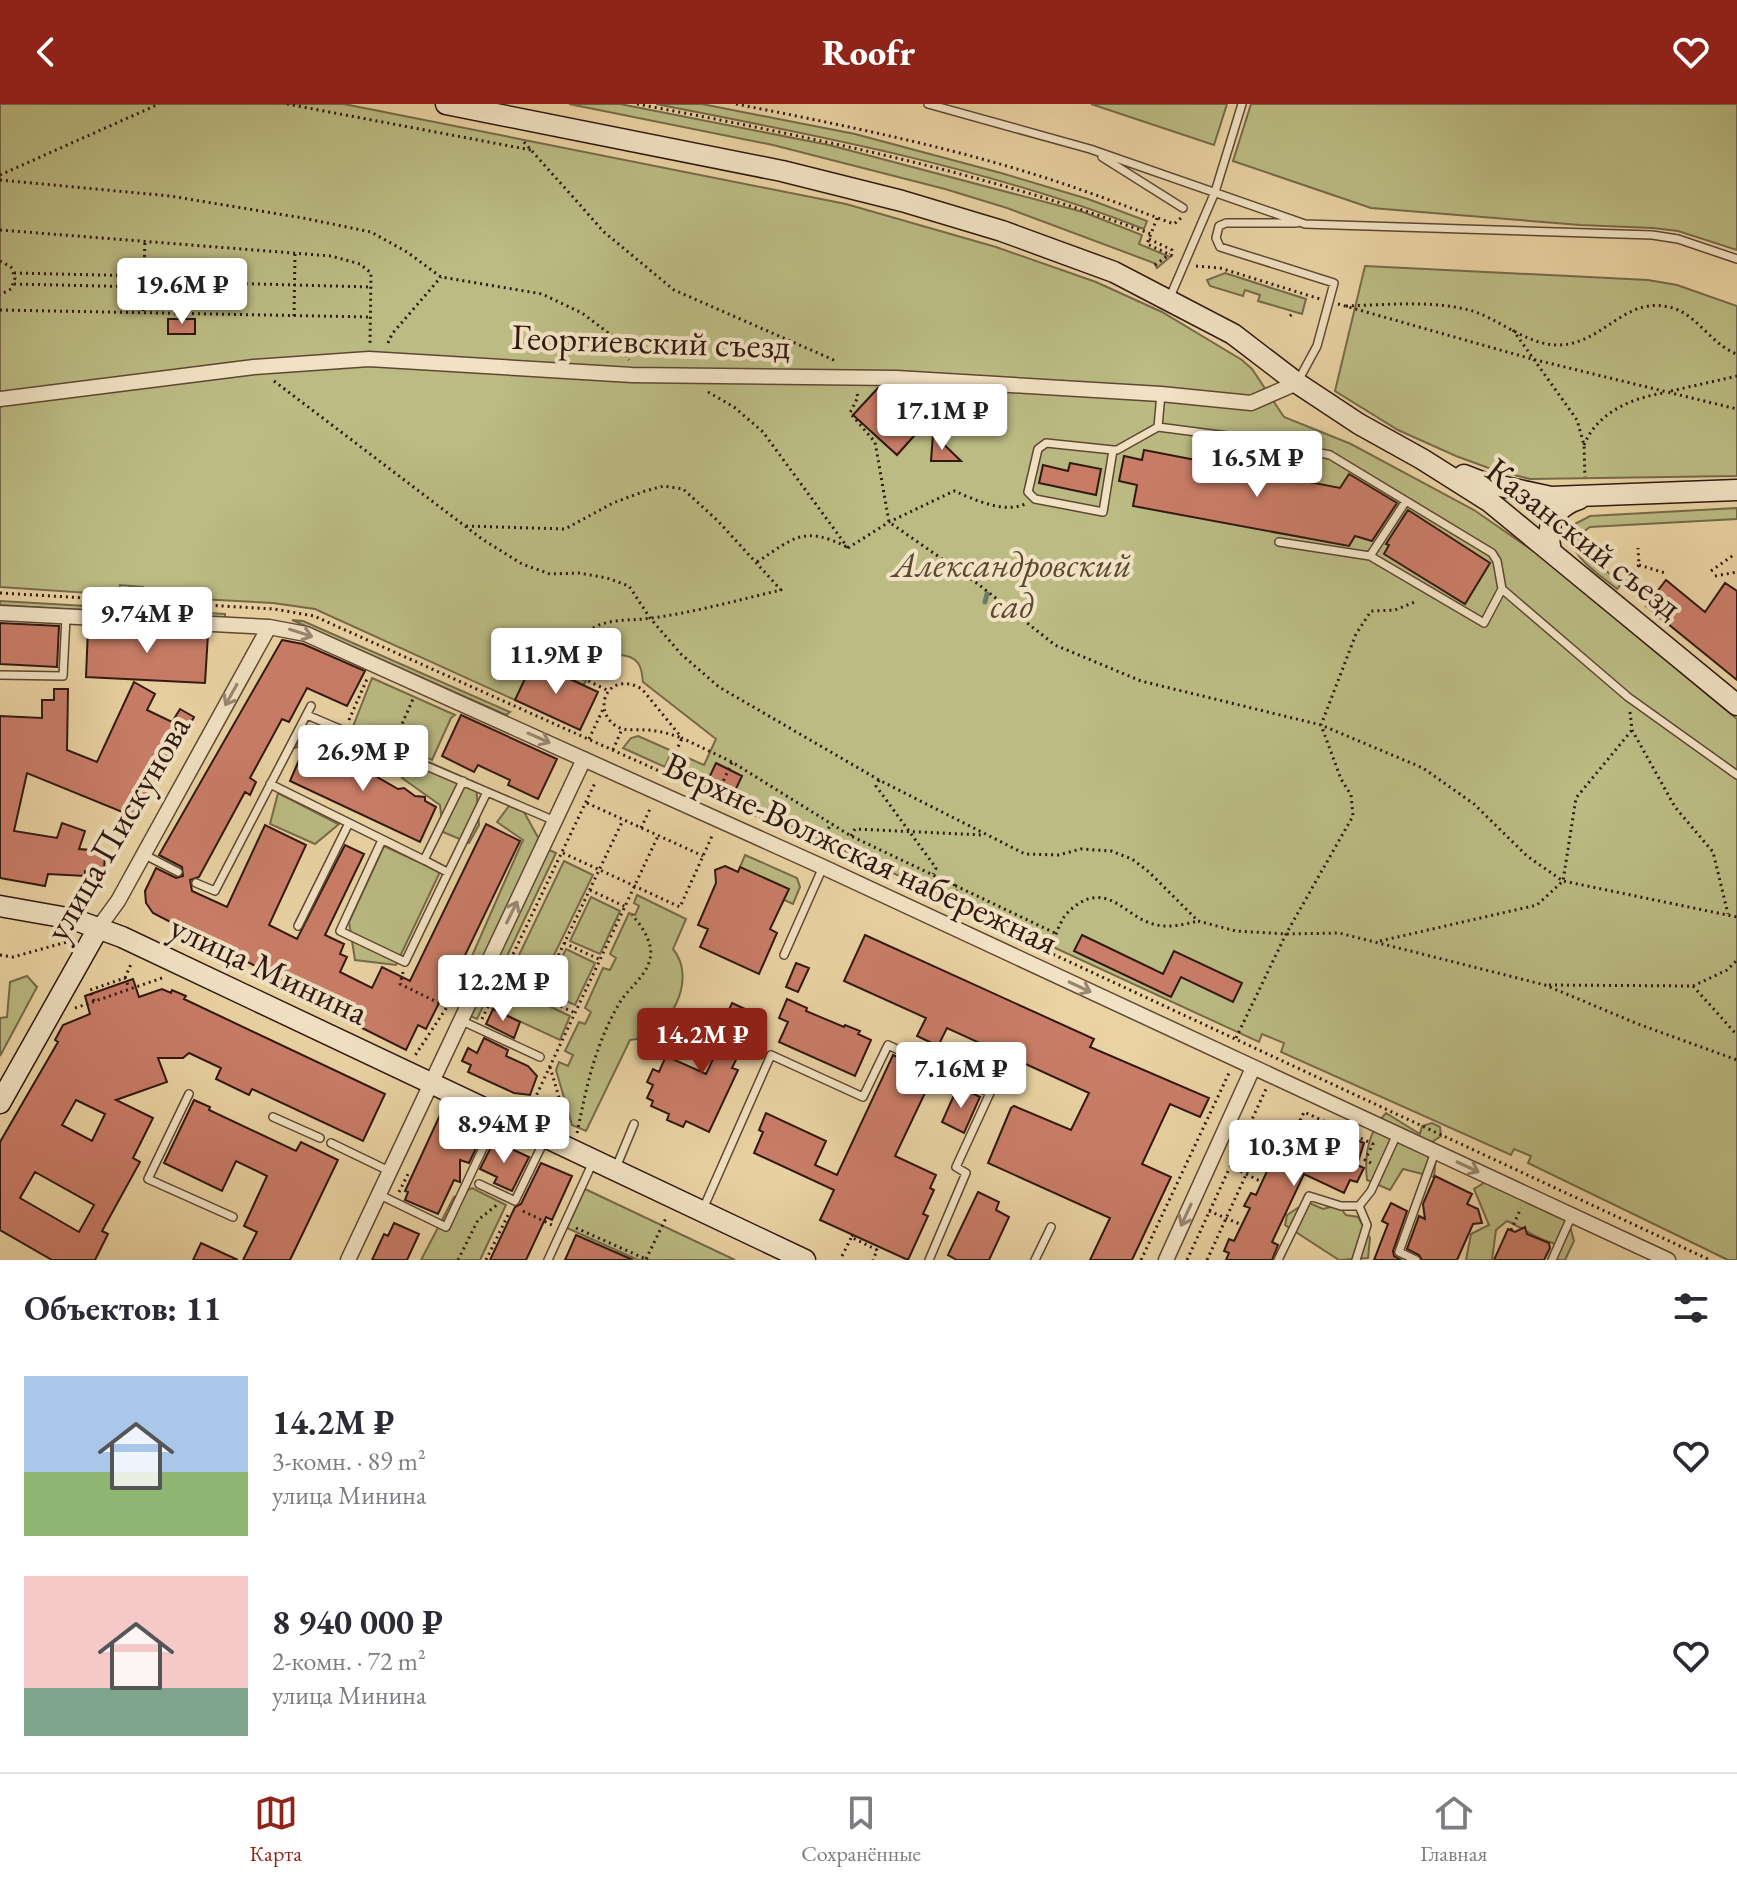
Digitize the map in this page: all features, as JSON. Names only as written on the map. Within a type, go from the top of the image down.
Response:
[{"type":"street","points":[[446,104],[782,171],[902,201],[1058,250],[1170,299],[1233,334],[1297,383],[1359,424],[1422,459],[1482,482],[1551,497],[1585,487],[1737,490]]},
{"type":"street","name":"Георгиевский съезд","points":[[0,399],[254,367],[369,359],[632,375],[850,376],[1161,394],[1251,403],[1297,383]]},
{"type":"street","name":"Казанский съезд","points":[[1422,459],[1490,502],[1737,705]]},
{"type":"street","points":[[1551,551],[1548,537],[1556,512],[1585,487]]},
{"type":"street","name":"Верхне-Волжская набережная","points":[[0,613],[269,627],[306,634],[823,867],[1668,1260]]},
{"type":"street","name":"улица Пискунова","points":[[0,1103],[269,627]]},
{"type":"street","points":[[348,1260],[584,759]]},
{"type":"street","name":"улица Минина","points":[[0,906],[37,911],[99,927],[703,1211],[793,1257]]},
{"type":"street","points":[[1166,1260],[1253,1068]]},
{"type":"lane","points":[[928,104],[1090,149],[1305,224]]},
{"type":"lane","points":[[1170,299],[1215,192],[1242,104]]},
{"type":"lane","points":[[1090,149],[1183,208]]},
{"type":"lane","points":[[1297,383],[1317,346],[1334,283],[1220,247],[1216,238],[1219,226],[1226,223],[1305,224],[1652,235],[1678,239],[1737,259]]},
{"type":"lane","points":[[1158,427],[1161,394]]},
{"type":"lane","points":[[1113,450],[1103,512],[1035,499],[1028,492],[1038,449],[1046,443],[1113,450],[1132,444],[1158,427],[1258,440],[1330,455],[1492,553],[1497,561],[1502,589],[1484,623],[1370,556],[1279,542]]},
{"type":"lane","points":[[1370,556],[1406,501]]},
{"type":"lane","points":[[1502,589],[1628,697],[1737,775]]},
{"type":"lane","points":[[0,675],[63,676],[66,617]]},
{"type":"lane","points":[[196,883],[215,891],[309,710],[344,730],[555,821]]},
{"type":"lane","points":[[424,860],[463,781]]},
{"type":"lane","points":[[270,784],[447,872]]},
{"type":"lane","points":[[382,840],[340,931],[405,962],[487,792]]},
{"type":"lane","points":[[298,926],[349,823]]},
{"type":"lane","points":[[143,854],[178,872]]},
{"type":"lane","points":[[784,955],[823,867]]},
{"type":"lane","points":[[460,1020],[540,1057]]},
{"type":"lane","points":[[703,1211],[771,1055],[863,1097],[888,1045],[990,1093],[956,1167],[966,1173],[929,1260]]},
{"type":"lane","points":[[189,1094],[148,1179],[233,1217]]},
{"type":"lane","points":[[378,1194],[446,1227],[499,1115]]},
{"type":"lane","points":[[273,1117],[320,1138]]},
{"type":"lane","points":[[615,1170],[634,1124]]},
{"type":"lane","points":[[1359,1206],[1371,1191],[1397,1134]]},
{"type":"lane","points":[[479,1184],[515,1201],[546,1137]]},
{"type":"lane","points":[[331,1143],[389,1171]]},
{"type":"lane","points":[[1416,1260],[1399,1252],[1435,1152]]},
{"type":"lane","points":[[548,1260],[594,1160]]},
{"type":"lane","points":[[1278,1260],[1309,1196],[1341,1206],[1359,1206]]},
{"type":"lane","points":[[1356,1260],[1367,1225],[1359,1206]]},
{"type":"lane","points":[[1552,1260],[1572,1215]]},
{"type":"lane","points":[[1035,1260],[1051,1227]]},
{"type":"path","points":[[0,177],[159,104]]},
{"type":"path","points":[[287,104],[531,150]]},
{"type":"path","points":[[637,104],[837,143],[1084,209],[1150,236],[1172,250],[1172,255]]},
{"type":"path","points":[[736,104],[846,126],[969,157],[1068,185],[1174,224]]},
{"type":"path","points":[[524,142],[604,232],[674,290],[835,361],[850,376],[858,397],[850,413],[875,442],[889,522],[978,584],[1055,645],[1141,681],[1321,725],[1423,768],[1474,804],[1527,856],[1563,881],[1737,917]]},
{"type":"path","points":[[0,177],[170,196],[371,232],[407,252],[441,277],[542,294],[582,313],[615,338],[631,362]]},
{"type":"path","points":[[1155,265],[1170,254],[1147,244],[1157,218]]},
{"type":"path","points":[[0,230],[295,252],[331,256],[360,264],[371,273],[373,287],[369,359]]},
{"type":"path","points":[[143,313],[145,239]]},
{"type":"path","points":[[294,316],[295,252]]},
{"type":"path","points":[[0,261],[7,263],[14,273],[14,284],[7,293],[0,295]]},
{"type":"path","points":[[1202,269],[1220,268],[1532,359],[1737,409]]},
{"type":"path","points":[[14,273],[373,287]]},
{"type":"path","points":[[387,359],[392,334],[441,277]]},
{"type":"path","points":[[14,284],[144,287]]},
{"type":"path","points":[[1343,306],[1455,307],[1484,315],[1537,341],[1559,345],[1593,334],[1637,307],[1654,305],[1675,309],[1688,316],[1709,336],[1737,354]]},
{"type":"path","points":[[0,310],[372,317]]},
{"type":"path","points":[[1513,330],[1577,420],[1584,445],[1585,487]]},
{"type":"path","points":[[254,367],[466,526],[522,564],[550,574],[579,573],[629,586],[650,618],[681,654],[719,687],[879,780],[1025,854],[1058,855],[1094,849],[1111,851],[1132,859],[1149,872],[1198,921],[1236,931],[1339,933],[1545,985],[1638,1024],[1737,1060]]},
{"type":"path","points":[[691,376],[692,383],[734,407],[763,432],[848,548]]},
{"type":"path","points":[[1584,445],[1591,429],[1603,417],[1624,405],[1737,376]]},
{"type":"path","points":[[466,526],[565,529],[613,503],[664,486],[683,489],[718,521],[781,590],[650,618],[613,621],[596,627],[575,644],[561,668],[607,690]]},
{"type":"path","points":[[848,548],[889,522],[954,491],[986,503],[1016,508],[1035,499]]},
{"type":"path","points":[[757,562],[797,536],[825,538],[848,548]]},
{"type":"path","points":[[1617,591],[1639,565],[1638,548]]},
{"type":"path","points":[[1711,571],[1735,554]]},
{"type":"path","points":[[1639,565],[1665,573]]},
{"type":"path","points":[[1715,576],[1737,572]]},
{"type":"path","points":[[1236,1038],[1286,934],[1353,816],[1351,795],[1341,779],[1321,725],[1356,634],[1371,611],[1395,610],[1415,602]]},
{"type":"path","points":[[344,730],[371,668]]},
{"type":"path","points":[[589,739],[604,707],[607,690],[625,684],[642,689],[682,738]]},
{"type":"path","points":[[390,750],[417,689]]},
{"type":"path","points":[[1628,697],[1632,730],[1675,807],[1713,852],[1729,916]]},
{"type":"path","points":[[604,707],[608,719],[622,729],[648,730],[682,738],[732,762],[851,836],[1057,934]]},
{"type":"path","points":[[613,750],[622,729]]},
{"type":"path","points":[[1377,942],[1537,905],[1563,881],[1576,798],[1632,730]]},
{"type":"path","points":[[666,774],[682,738]]},
{"type":"path","points":[[716,797],[732,762]]},
{"type":"path","points":[[879,780],[876,786],[936,868],[933,874]]},
{"type":"path","points":[[576,1013],[539,996],[489,1005],[595,783]]},
{"type":"path","points":[[586,803],[703,856]]},
{"type":"path","points":[[641,828],[650,809]]},
{"type":"path","points":[[539,996],[623,820]]},
{"type":"path","points":[[821,846],[831,823]]},
{"type":"path","points":[[851,836],[855,829],[987,835]]},
{"type":"path","points":[[529,1111],[658,836]]},
{"type":"path","points":[[563,853],[680,907],[712,836]]},
{"type":"path","points":[[954,884],[962,911]]},
{"type":"path","points":[[590,890],[626,907]]},
{"type":"path","points":[[1049,951],[1065,917],[1076,905],[1099,897],[1111,899],[1136,917],[1160,926],[1180,926],[1198,921]]},
{"type":"path","points":[[577,1133],[589,1073],[597,1051],[619,1003],[650,962],[651,946],[632,915]]},
{"type":"path","points":[[0,955],[13,957],[67,942]]},
{"type":"path","points":[[564,943],[601,960]]},
{"type":"path","points":[[1545,985],[1693,986],[1727,970],[1737,960]]},
{"type":"path","points":[[405,962],[400,984],[447,1007],[414,1057]]},
{"type":"path","points":[[129,989],[125,978],[131,964]]},
{"type":"path","points":[[94,1001],[90,990],[125,978]]},
{"type":"path","points":[[67,1010],[162,978]]},
{"type":"path","points":[[116,981],[120,992]]},
{"type":"path","points":[[108,984],[111,995]]},
{"type":"path","points":[[1693,986],[1737,1035]]},
{"type":"path","points":[[98,987],[102,998]]},
{"type":"path","points":[[550,1067],[568,1128]]},
{"type":"path","points":[[1141,1260],[1231,1069]]},
{"type":"path","points":[[1190,1258],[1267,1086]]},
{"type":"path","points":[[1207,1260],[1266,1131],[1290,1142],[1304,1112],[1373,1144],[1365,1160],[1381,1168]]},
{"type":"path","points":[[1338,1135],[1342,1128]]},
{"type":"path","points":[[1230,1166],[1262,1182]]},
{"type":"path","points":[[458,1260],[478,1220],[500,1202],[515,1201]]},
{"type":"path","points":[[1511,1230],[1522,1205]]},
{"type":"path","points":[[486,1260],[512,1206],[647,1260],[667,1216]]},
{"type":"path","points":[[1209,1211],[1242,1225]]},
{"type":"path","points":[[842,1256],[852,1236],[877,1250],[873,1260]]},
{"type":"green space","name":"Александровский сад","points":[[0,104],[344,104],[846,204],[996,247],[1096,282],[1162,312],[1242,360],[1252,369],[1284,417],[1351,444],[1474,510],[1539,555],[1737,719],[1737,1260],[1728,1260],[1528,1163],[1531,1156],[1514,1149],[1511,1155],[1281,1052],[1284,1043],[1262,1034],[1259,1042],[672,771],[679,754],[704,765],[716,739],[643,682],[639,665],[629,657],[618,655],[600,659],[592,667],[584,685],[533,662],[515,700],[315,609],[273,603],[143,596],[143,587],[120,585],[119,595],[0,587]]},
{"type":"green space","points":[[569,104],[620,104],[829,145],[1083,212],[1142,235],[1139,244],[1170,257],[1157,268],[1154,263],[1007,208],[945,189],[773,145]]},
{"type":"green space","points":[[656,104],[702,104],[855,134],[1001,173],[1088,199],[1147,221],[1144,229],[1085,207],[965,171]]},
{"type":"green space","points":[[1091,104],[1227,104],[1214,145]]},
{"type":"green space","points":[[1251,104],[1737,104],[1737,250],[1678,231],[1653,228],[1371,208],[1233,161]]},
{"type":"green space","points":[[1365,266],[1648,280],[1677,285],[1737,306],[1737,476],[1530,479],[1456,456],[1398,430],[1335,391]]},
{"type":"green space","points":[[1225,273],[1306,299],[1302,314],[1258,301],[1260,295],[1245,290],[1243,296],[1210,286],[1207,280]]},
{"type":"green space","points":[[1737,508],[1737,519],[1590,527],[1579,535],[1583,550],[1621,584],[1617,589],[1584,562],[1573,545],[1571,535],[1573,525],[1590,516]]},
{"type":"green space","points":[[0,601],[225,614],[225,619],[0,605]]},
{"type":"green space","points":[[292,620],[303,621],[510,712],[506,715]]},
{"type":"green space","points":[[372,678],[455,715],[432,760],[406,748],[408,742],[379,767],[310,743],[295,748],[308,726],[352,729]]},
{"type":"green space","points":[[638,736],[672,751],[665,767],[623,748],[631,738]]},
{"type":"green space","points":[[424,760],[476,783],[479,825],[469,843],[443,832],[440,805],[402,778]]},
{"type":"green space","points":[[278,793],[339,824],[315,844],[270,824]]},
{"type":"green space","points":[[509,806],[524,812],[540,841],[463,1004],[450,1006],[523,840],[497,822]]},
{"type":"green space","points":[[384,846],[440,872],[396,965],[355,960],[349,922]]},
{"type":"green space","points":[[547,849],[556,853],[477,1019],[468,1015]]},
{"type":"green space","points":[[745,855],[797,878],[800,887],[793,904],[784,900],[788,889],[740,867]]},
{"type":"green space","points":[[564,861],[593,875],[536,992],[498,999]]},
{"type":"green space","points":[[637,895],[686,919],[673,949],[683,976],[681,991],[676,1005],[656,1029],[630,1040],[586,1131],[572,1125],[556,1070],[559,1062],[568,1066],[573,1055],[565,1051],[579,1022],[585,1024],[591,1012],[585,1008],[603,968],[610,970],[616,958],[610,954],[629,913],[635,915],[639,906],[634,903]]},
{"type":"green space","points":[[591,897],[620,911],[600,954],[570,941]]},
{"type":"green space","points":[[566,949],[595,963],[575,1005],[545,992]]},
{"type":"green space","points":[[27,976],[37,987],[0,1056],[0,1018],[7,1017],[10,982]]},
{"type":"green space","points":[[538,1001],[570,1016],[560,1040],[493,1009]]},
{"type":"green space","points":[[1386,1113],[1420,1134],[1422,1126],[1432,1123],[1440,1127],[1441,1136],[1429,1144],[1436,1157],[1434,1177],[1403,1169],[1390,1190],[1367,1180],[1369,1144],[1375,1128]]},
{"type":"green space","points":[[1489,1180],[1568,1219],[1574,1241],[1565,1260],[1548,1260],[1555,1247],[1553,1243],[1507,1221],[1496,1230],[1492,1260],[1466,1260],[1471,1234],[1489,1225],[1474,1189]]},
{"type":"green space","points":[[472,1188],[506,1205],[480,1260],[421,1260],[454,1197]]},
{"type":"green space","points":[[585,1189],[735,1260],[638,1260],[567,1228]]},
{"type":"green space","points":[[1307,1202],[1323,1209],[1338,1205],[1346,1215],[1358,1217],[1370,1238],[1368,1258],[1339,1260],[1285,1225],[1287,1215]]},
{"type":"building","points":[[168,319],[195,319],[195,334],[168,334]]},
{"type":"building","points":[[878,388],[922,427],[897,455],[853,415]]},
{"type":"building","points":[[933,434],[961,461],[931,461]]},
{"type":"building","name":"Александровский сад","points":[[1144,450],[1340,488],[1349,474],[1397,503],[1372,541],[1355,536],[1349,546],[1133,506],[1137,485],[1119,481],[1124,456],[1142,460]]},
{"type":"building","points":[[1070,463],[1101,469],[1096,495],[1039,483],[1043,465],[1068,471]]},
{"type":"building","points":[[1408,510],[1490,563],[1465,604],[1384,554],[1389,545],[1386,544]]},
{"type":"building","points":[[1666,580],[1705,612],[1725,583],[1737,591],[1737,680],[1646,606]]},
{"type":"building","points":[[0,623],[59,626],[57,667],[0,664]]},
{"type":"building","points":[[88,628],[208,634],[205,683],[86,677]]},
{"type":"building","points":[[282,640],[303,644],[365,671],[347,706],[307,688],[289,722],[282,719],[250,778],[256,782],[250,795],[245,792],[199,877],[190,880],[192,891],[227,907],[265,825],[306,845],[269,925],[297,939],[345,845],[364,854],[325,935],[344,944],[340,954],[347,957],[340,972],[372,988],[382,967],[410,981],[486,824],[520,841],[444,999],[442,997],[426,1029],[418,1025],[406,1050],[354,1024],[356,1020],[325,1002],[153,913],[146,903],[145,891],[156,868],[176,878],[183,876],[182,867],[159,855]]},
{"type":"building","points":[[533,662],[598,692],[580,730],[515,700]]},
{"type":"building","points":[[134,682],[155,694],[147,710],[172,722],[180,709],[194,717],[137,818],[27,773],[14,831],[57,838],[62,823],[85,831],[79,849],[105,851],[104,872],[85,871],[85,876],[48,874],[45,886],[0,878],[0,716],[42,718],[42,700],[54,700],[54,689],[68,689],[67,750],[97,762]]},
{"type":"building","points":[[461,715],[557,759],[538,799],[508,785],[510,780],[478,765],[474,772],[442,756]]},
{"type":"building","points":[[305,746],[338,757],[343,764],[357,771],[365,770],[398,789],[404,788],[415,796],[425,797],[425,801],[436,807],[420,842],[290,781]]},
{"type":"building","points":[[716,763],[742,776],[734,793],[708,780]]},
{"type":"building","points":[[725,866],[738,872],[740,867],[789,889],[770,929],[777,933],[759,974],[700,947],[708,929],[698,925],[716,883],[715,870]]},
{"type":"building","points":[[865,935],[1094,1039],[1090,1047],[1209,1098],[1200,1117],[1170,1104],[1142,1164],[1171,1177],[1132,1260],[1090,1260],[1110,1218],[988,1163],[1011,1108],[1014,1106],[1071,1130],[1089,1093],[947,1028],[938,1046],[917,1036],[926,1018],[844,981]]},
{"type":"building","points":[[1082,935],[1163,974],[1174,951],[1242,983],[1233,1002],[1181,977],[1171,997],[1074,951]]},
{"type":"building","points":[[796,963],[809,968],[798,992],[786,987]]},
{"type":"building","points":[[133,979],[139,997],[162,989],[171,993],[172,990],[186,996],[184,999],[385,1094],[363,1141],[252,1089],[249,1095],[216,1079],[221,1068],[189,1053],[183,1058],[158,1058],[167,1082],[116,1100],[153,1118],[133,1158],[140,1162],[102,1231],[108,1234],[95,1260],[52,1260],[0,1230],[0,1142],[58,1042],[55,1040],[63,1025],[90,1014],[85,996]],"holes":[[[76,1100],[105,1114],[92,1141],[62,1125]],[[35,1172],[94,1205],[79,1232],[20,1198]]]},
{"type":"building","points":[[787,999],[807,1008],[806,1011],[860,1031],[858,1034],[871,1040],[855,1076],[779,1042],[788,1022],[779,1018]]},
{"type":"building","points":[[732,1003],[758,1015],[732,1068],[738,1070],[709,1132],[686,1121],[683,1127],[667,1120],[669,1114],[651,1106],[653,1101],[647,1098],[653,1085],[647,1082],[653,1069],[659,1072],[666,1056],[706,1074],[718,1049],[712,1046]]},
{"type":"building","points":[[493,1009],[520,1022],[514,1038],[486,1024]]},
{"type":"building","points":[[484,1038],[508,1050],[506,1056],[528,1066],[537,1076],[530,1095],[514,1093],[468,1072],[471,1065],[462,1061],[468,1048],[477,1053]]},
{"type":"building","points":[[893,1055],[934,1074],[895,1156],[936,1175],[930,1188],[934,1190],[923,1214],[928,1216],[908,1260],[820,1220],[834,1190],[754,1153],[763,1132],[759,1130],[766,1113],[826,1141],[815,1165],[837,1175]]},
{"type":"building","points":[[958,1086],[980,1097],[964,1133],[942,1122]]},
{"type":"building","points":[[194,1100],[296,1151],[301,1142],[338,1160],[290,1260],[243,1260],[257,1232],[244,1226],[267,1176],[236,1161],[222,1191],[164,1163]]},
{"type":"building","points":[[440,1115],[468,1129],[465,1135],[479,1142],[469,1163],[460,1160],[460,1182],[454,1180],[438,1214],[405,1200],[408,1192],[405,1191]]},
{"type":"building","points":[[1316,1121],[1364,1143],[1357,1165],[1364,1168],[1357,1182],[1350,1180],[1344,1193],[1304,1174],[1272,1242],[1278,1245],[1272,1260],[1226,1260],[1229,1253],[1224,1251],[1229,1239],[1234,1241],[1250,1208],[1244,1206],[1251,1193],[1256,1195],[1275,1154],[1288,1160],[1298,1138],[1304,1141]]},
{"type":"building","points":[[494,1141],[529,1157],[512,1191],[494,1183],[497,1177],[480,1169]]},
{"type":"building","points":[[541,1163],[572,1176],[552,1220],[546,1217],[526,1260],[490,1260],[515,1207],[521,1204]]},
{"type":"building","points":[[1435,1176],[1472,1194],[1467,1204],[1478,1209],[1482,1223],[1473,1224],[1457,1260],[1422,1260],[1407,1249],[1419,1216],[1425,1219],[1423,1204]]},
{"type":"building","points":[[978,1192],[999,1202],[996,1210],[1009,1217],[989,1260],[957,1260],[948,1255]]},
{"type":"building","points":[[1391,1203],[1407,1211],[1393,1251],[1394,1256],[1401,1260],[1374,1260],[1388,1224],[1382,1221]]},
{"type":"building","points":[[394,1223],[419,1234],[407,1260],[372,1260],[384,1234],[388,1236]]},
{"type":"building","points":[[1525,1227],[1527,1234],[1549,1243],[1544,1260],[1494,1260],[1508,1229],[1515,1232]]},
{"type":"building","points":[[576,1235],[633,1260],[565,1260]]},
{"type":"building","points":[[201,1243],[238,1260],[193,1260]]},
{"type":"waterway","points":[[985,602],[987,594]]}]
